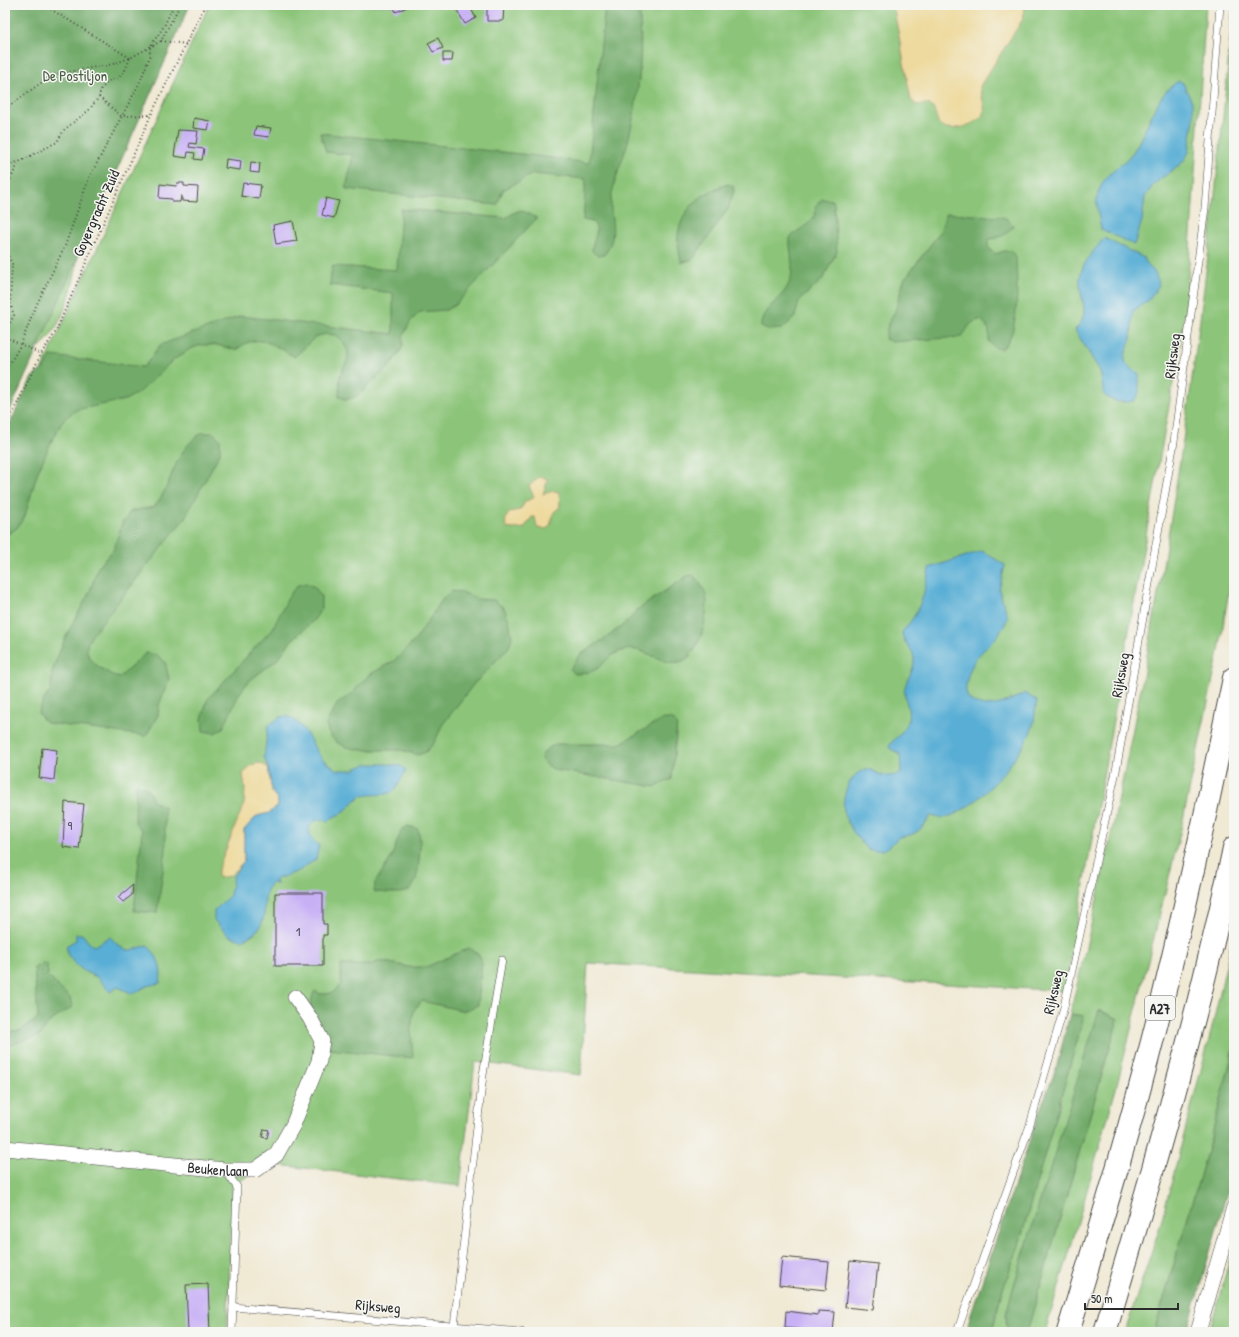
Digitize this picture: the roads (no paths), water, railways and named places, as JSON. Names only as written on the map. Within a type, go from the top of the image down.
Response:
[{"type":"highway","name":"A27","points":[[1068,1332],[1115,1177],[1156,1026],[1198,852],[1234,678]]},
{"type":"highway","name":"A27","points":[[1105,1332],[1150,1184],[1194,1016],[1234,848]]},
{"type":"street","name":"Beukenlaan","points":[[5,1148],[224,1170],[255,1170],[276,1154],[293,1125],[319,1061],[322,1040],[310,1018],[295,997]]},
{"type":"street","points":[[1198,1332],[1234,1207]]},
{"type":"lane","name":"Rijksweg","points":[[957,1332],[1030,1125],[1063,1011],[1116,771],[1174,442],[1205,208],[1220,5]]},
{"type":"lane","points":[[454,1326],[483,1075],[502,960]]},
{"type":"lane","points":[[224,1170],[237,1187],[232,1332]]},
{"type":"lane","name":"Rijksweg","points":[[233,1307],[521,1332]]},
{"type":"water","points":[[1179,81],[1183,83],[1193,104],[1194,118],[1189,152],[1183,162],[1154,184],[1145,197],[1142,221],[1134,245],[1101,229],[1097,210],[1099,190],[1105,179],[1133,152],[1139,143],[1158,103],[1164,94]]},
{"type":"water","points":[[1104,238],[1144,258],[1148,266],[1155,272],[1159,285],[1149,300],[1133,311],[1131,339],[1126,351],[1125,359],[1128,366],[1139,374],[1139,393],[1134,401],[1119,402],[1104,395],[1100,371],[1075,330],[1083,317],[1084,311],[1080,285],[1081,272],[1086,262]]},
{"type":"water","points":[[982,551],[1005,565],[999,590],[1008,617],[999,633],[975,660],[966,682],[967,694],[973,702],[986,706],[1000,704],[1025,693],[1037,701],[1032,729],[1018,754],[1007,768],[982,795],[968,806],[955,814],[942,818],[930,816],[918,831],[910,835],[899,837],[886,849],[868,850],[854,834],[846,820],[843,805],[845,792],[851,780],[861,771],[869,769],[878,774],[888,776],[901,773],[900,754],[889,748],[892,742],[902,732],[907,723],[908,712],[905,687],[913,668],[914,661],[913,653],[904,640],[902,632],[918,610],[929,568]]},
{"type":"water","points":[[287,716],[302,727],[320,756],[337,770],[353,770],[366,764],[387,764],[401,766],[406,770],[397,787],[393,791],[384,794],[360,796],[344,812],[332,818],[328,822],[316,820],[312,823],[309,831],[310,836],[313,841],[319,845],[316,859],[299,871],[274,881],[278,884],[271,883],[267,891],[264,914],[259,929],[252,935],[241,940],[228,935],[214,920],[214,911],[230,895],[233,876],[244,861],[244,830],[257,816],[269,813],[278,806],[278,800],[272,792],[268,767],[264,757],[268,726],[280,717]]},
{"type":"water","points":[[76,934],[82,934],[90,944],[94,946],[110,937],[119,946],[126,950],[147,945],[157,957],[159,962],[161,972],[160,983],[147,986],[133,994],[118,987],[110,992],[97,977],[85,972],[75,964],[68,955],[66,946],[76,940]]},
{"type":"park label","name":"De Postiljon","points":[[75,75]]}]
